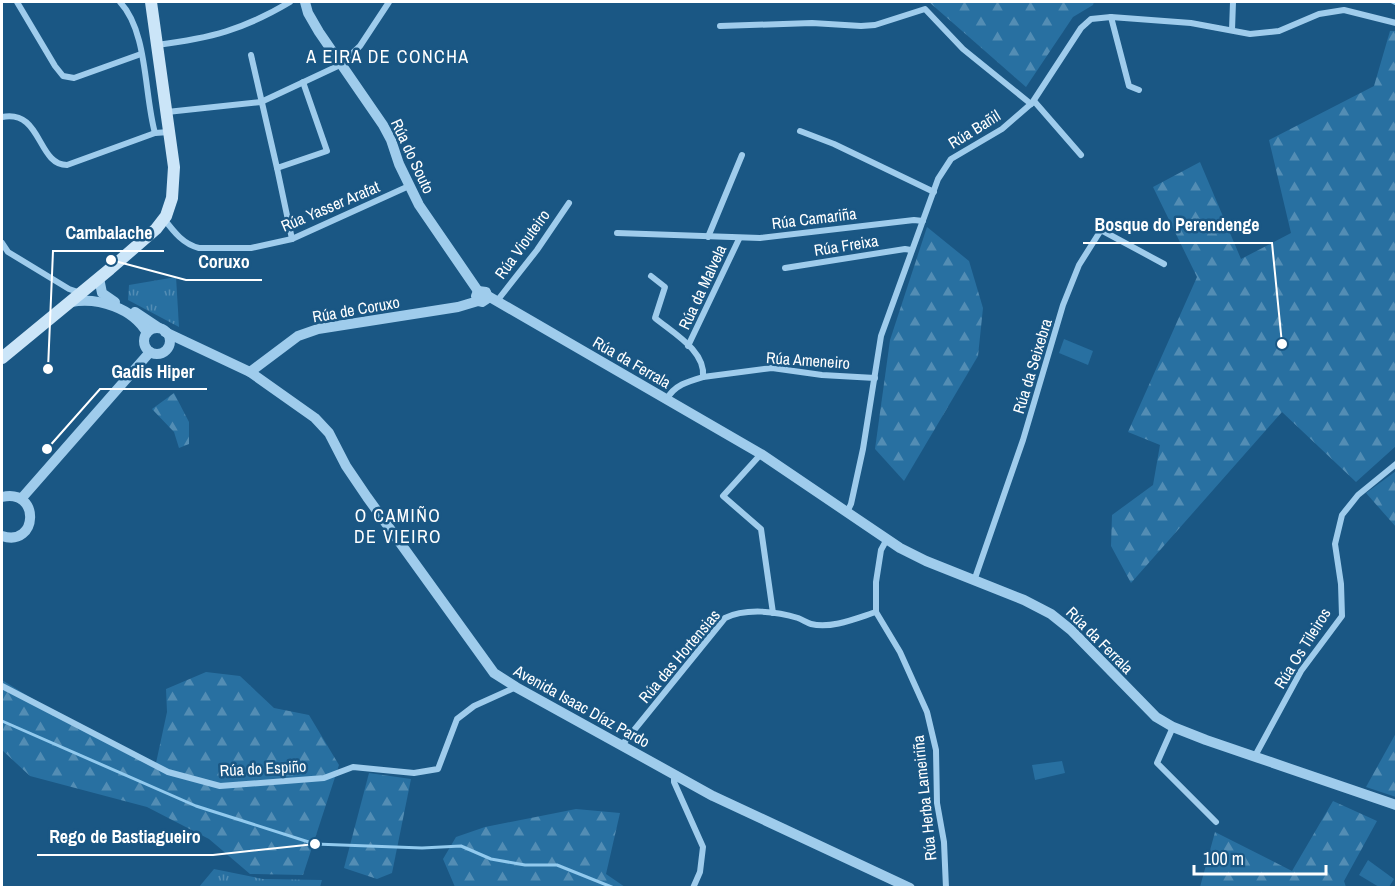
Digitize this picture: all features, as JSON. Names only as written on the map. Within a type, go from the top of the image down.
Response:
[{"type":"main road","points":[[2,358],[99,278],[164,219],[169,208],[174,183],[170,132],[151,2]]},
{"type":"street","points":[[16,2],[63,76],[74,78],[141,54]]},
{"type":"street","points":[[120,2],[127,10],[135,28],[155,134]]},
{"type":"street","points":[[157,45],[204,38],[236,30],[262,19],[290,2]]},
{"type":"street","name":"Rúa do Souto","points":[[305,2],[308,13],[340,65],[387,132],[419,205],[485,297]]},
{"type":"street","points":[[167,112],[261,102],[340,65],[360,46],[389,2]]},
{"type":"street","points":[[1232,30],[1233,2]]},
{"type":"street","points":[[720,26],[812,23],[868,26],[925,9],[963,49],[1032,103],[1081,155]]},
{"type":"street","name":"Rúa Bañil","points":[[847,512],[851,504],[863,449],[882,336],[938,179],[951,159],[1002,129],[1032,103],[1081,28],[1091,19],[1111,17],[1191,23],[1250,34],[1279,31],[1318,14],[1344,10],[1396,23]]},
{"type":"street","points":[[1111,17],[1129,86],[1139,90]]},
{"type":"street","points":[[251,55],[292,239]]},
{"type":"street","points":[[277,168],[327,151],[303,82]]},
{"type":"street","points":[[2,117],[23,120],[30,124],[53,160],[59,165],[67,165],[155,134],[170,132]]},
{"type":"street","points":[[800,131],[834,144],[934,192]]},
{"type":"street","points":[[708,237],[742,154]]},
{"type":"street","name":"Rúa Yasser Arafat","points":[[164,219],[180,238],[199,248],[251,248],[292,239],[409,186]]},
{"type":"street","name":"Rúa Viouteiro","points":[[485,297],[537,250],[569,202]]},
{"type":"street","name":"Rúa Camariña","points":[[617,233],[739,239],[922,221]]},
{"type":"street","name":"Rúa da Seixebra","points":[[974,581],[1023,440],[1064,305],[1079,265],[1101,230],[1164,264]]},
{"type":"street","name":"Rúa da Malvela","points":[[688,346],[739,239]]},
{"type":"street","points":[[2,243],[8,252],[69,289],[81,293]]},
{"type":"street","name":"Rúa Freixa","points":[[785,268],[905,249],[911,250]]},
{"type":"street","name":"Rúa da Malvela","points":[[651,276],[665,287],[655,318],[688,346],[704,368],[703,377]]},
{"type":"street","points":[[99,278],[102,293],[151,321],[162,330],[169,337],[169,345],[166,349],[159,354],[150,352],[144,345],[147,333],[154,328],[162,330]]},
{"type":"street","name":"Rúa de Coruxo","points":[[250,372],[298,336],[318,329],[458,307],[485,297]]},
{"type":"street","name":"Rúa da Ferrala","points":[[485,297],[761,454],[887,539],[926,561],[1024,600],[1051,614],[1071,630],[1156,717],[1173,728],[1396,805]]},
{"type":"street","points":[[71,302],[83,299],[104,303],[136,318],[147,333]]},
{"type":"street","name":"Avenida Isaac Díaz Pardo","points":[[162,330],[250,372],[315,418],[329,433],[351,474],[494,673],[674,776],[910,888]]},
{"type":"street","points":[[169,345],[186,342]]},
{"type":"street","points":[[21,499],[150,352]]},
{"type":"street","name":"Rúa Ameneiro","points":[[703,377],[772,368],[822,375],[875,378]]},
{"type":"street","points":[[667,399],[676,388],[703,377]]},
{"type":"street","points":[[761,454],[723,496],[761,529],[773,613]]},
{"type":"street","name":"Rúa Os Tileiros","points":[[1255,756],[1301,671],[1342,616],[1341,584],[1335,544],[1342,515],[1358,495],[1396,464]]},
{"type":"street","points":[[2,497],[15,496],[21,499],[31,515],[28,528],[18,537],[2,536]]},
{"type":"street","points":[[876,612],[876,582],[881,550],[887,539]]},
{"type":"street","name":"Rúa das Hortensias","points":[[622,745],[725,618],[736,613],[773,613],[797,618],[812,625],[837,624],[876,612]]},
{"type":"street","name":"Rúa Herba Lameiriña","points":[[876,612],[900,652],[927,712],[936,750],[946,888]]},
{"type":"street","name":"Rúa do Espiño","points":[[2,686],[168,772],[220,786],[324,777],[353,767],[414,773],[438,769],[457,718],[474,706],[516,687]]},
{"type":"street","points":[[1173,728],[1157,764],[1216,822]]},
{"type":"street","points":[[674,776],[674,783],[703,847],[700,872],[693,888]]},
{"type":"green space","points":[[929,2],[1094,2],[1093,5],[1073,17],[1026,87]]},
{"type":"green space","points":[[1390,31],[1396,31],[1396,446],[1356,482],[1282,412],[1131,583],[1111,546],[1112,515],[1153,485],[1160,445],[1128,432],[1197,277],[1153,187],[1200,162],[1241,259],[1291,233],[1269,140],[1374,86]]},
{"type":"green space","points":[[927,227],[969,261],[983,308],[978,356],[904,481],[875,449],[890,340]]},
{"type":"green space","points":[[176,277],[179,327],[128,300],[129,285]]},
{"type":"green space","points":[[1064,339],[1093,351],[1088,365],[1059,353]]},
{"type":"green space","points":[[174,393],[189,422],[189,444],[179,448],[174,432],[152,409]]},
{"type":"green space","points":[[1396,471],[1396,527],[1366,493]]},
{"type":"green space","points":[[206,672],[240,676],[274,708],[309,715],[339,765],[303,875],[250,874],[209,839],[147,807],[30,776],[2,750],[2,680],[49,709],[156,763],[167,712],[166,689]]},
{"type":"green space","points":[[1396,733],[1396,797],[1366,787]]},
{"type":"green space","points":[[1062,761],[1065,773],[1035,780],[1032,765]]},
{"type":"green space","points":[[369,773],[411,779],[392,873],[377,879],[344,868]]},
{"type":"green space","points":[[1333,801],[1377,821],[1344,881],[1346,887],[1200,887],[1215,832],[1292,871]]},
{"type":"green space","points":[[576,809],[620,813],[606,874],[625,887],[455,887],[443,859],[456,837],[485,827]]},
{"type":"green space","points":[[1368,860],[1394,879],[1389,887],[1379,887],[1359,875]]},
{"type":"green space","points":[[214,869],[263,879],[322,880],[320,887],[199,887]]},
{"type":"waterway","points":[[1392,2],[1396,4]]},
{"type":"waterway","points":[[2,721],[196,806],[315,844],[422,848],[461,846],[491,859],[525,865],[557,865],[614,888]]},
{"type":"place","name":"Coruxo","points":[[111,260]]},
{"type":"place","name":"Bosque do Perendenge","points":[[1282,344]]},
{"type":"place","name":"Cambalache","points":[[48,369]]},
{"type":"place","name":"Gadis Hiper","points":[[47,449]]},
{"type":"place","name":"Rego de Bastiagueiro","points":[[315,844]]},
{"type":"district","name":"A EIRA DE CONCHA","points":[[388,57]]},
{"type":"district","name":"O CAMIÑO DE VIEIRO","points":[[398,526]]}]
